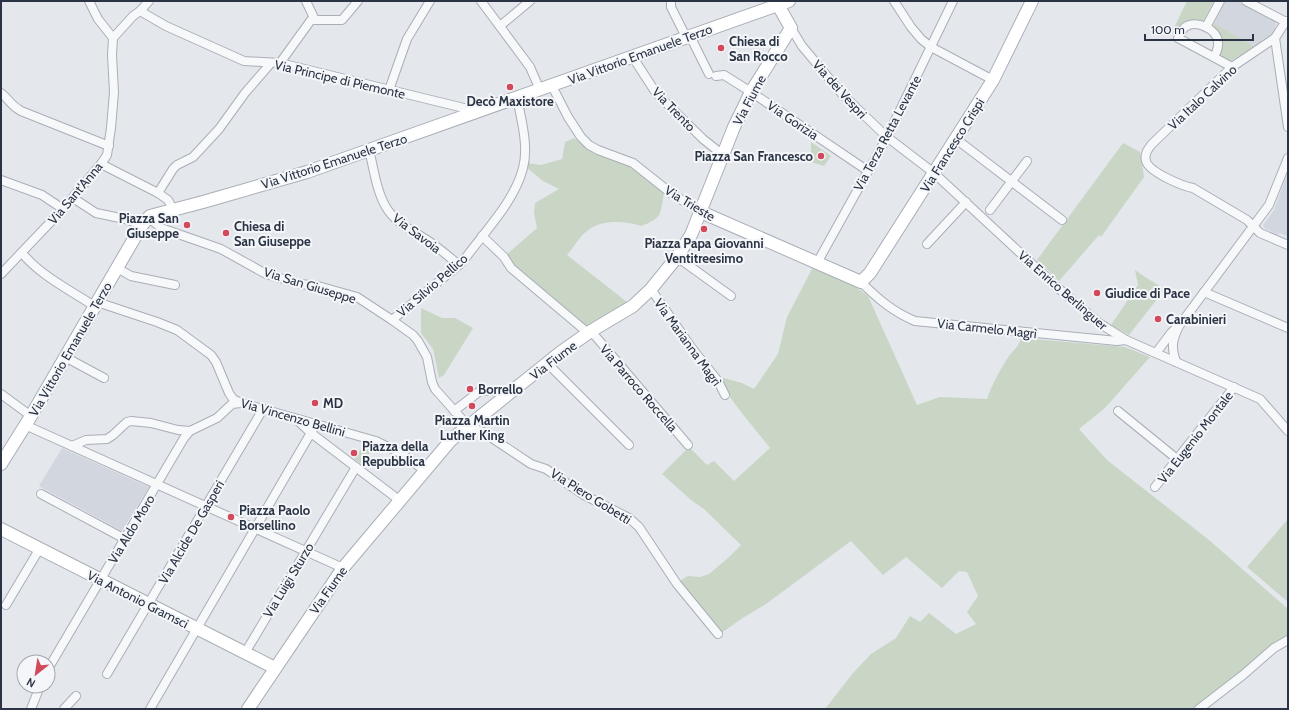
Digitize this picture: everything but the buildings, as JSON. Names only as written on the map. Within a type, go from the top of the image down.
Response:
[{"type":"street","points":[[89,1],[98,19],[113,38],[149,1]]},
{"type":"street","points":[[306,1],[315,20]]},
{"type":"street","points":[[280,63],[310,20],[342,20],[358,1]]},
{"type":"street","points":[[389,90],[407,39],[430,1]]},
{"type":"street","points":[[481,1],[530,67],[540,90]]},
{"type":"street","points":[[500,26],[530,1]]},
{"type":"street","name":"Via Gorizia","points":[[671,1],[671,7],[712,75],[724,75],[868,171]]},
{"type":"street","points":[[894,1],[921,40],[931,47],[993,80]]},
{"type":"street","name":"Via Terza Retta Levante","points":[[817,263],[887,137],[953,1]]},
{"type":"street","name":"Via Francesco Crispi","points":[[861,282],[870,273],[993,80],[1032,1]]},
{"type":"street","points":[[1206,27],[1220,1]]},
{"type":"street","points":[[1246,1],[1287,22]]},
{"type":"street","points":[[784,3],[791,28]]},
{"type":"street","name":"Via Vittorio Emanuele Terzo","points":[[1,464],[142,225],[150,216],[292,176],[552,86],[632,56],[784,3]]},
{"type":"street","name":"Via Principe di Piemonte","points":[[140,11],[166,26],[244,61],[280,63],[478,111]]},
{"type":"street","name":"Via Italo Calvino","points":[[1253,227],[1247,220],[1193,188],[1183,186],[1152,168],[1146,163],[1146,155],[1147,149],[1232,67],[1275,38],[1287,22]]},
{"type":"street","points":[[1214,57],[1218,47],[1218,40],[1211,31],[1199,24],[1187,26],[1178,38],[1232,67]]},
{"type":"street","name":"Via Fiume","points":[[248,709],[332,582],[424,470],[451,440],[547,363],[589,332],[633,306],[651,290],[677,257],[691,236],[734,127],[751,92],[791,28]]},
{"type":"street","name":"Via dei Vespri","points":[[791,28],[802,46],[842,94],[887,137],[934,173]]},
{"type":"street","name":"Via Sant'Anna","points":[[1,274],[73,198],[101,164],[106,155],[109,146],[114,92],[112,55],[113,38]]},
{"type":"street","points":[[1275,38],[1288,127]]},
{"type":"street","name":"Via Trento","points":[[632,56],[656,92],[703,139],[722,155]]},
{"type":"street","points":[[158,193],[174,169],[180,163],[193,157],[219,129],[245,93],[271,63]]},
{"type":"street","name":"Via Trieste","points":[[552,86],[568,117],[581,137],[589,145],[598,150],[633,163],[672,194],[701,212],[861,282]]},
{"type":"street","points":[[1,92],[13,106],[109,146]]},
{"type":"street","name":"Via Silvio Pellico","points":[[392,320],[458,265],[512,196],[524,167],[524,130],[517,98]]},
{"type":"street","points":[[956,139],[1062,220]]},
{"type":"street","name":"Via Savoia","points":[[369,150],[379,191],[385,207],[398,222],[426,240],[458,265]]},
{"type":"street","points":[[1156,353],[1171,333],[1179,326],[1269,205],[1288,158]]},
{"type":"street","points":[[990,210],[1026,161]]},
{"type":"street","points":[[101,164],[158,193],[168,200],[173,209]]},
{"type":"street","name":"Via Enrico Berlinguer","points":[[934,173],[1058,288],[1099,323],[1126,340],[1260,399],[1288,431]]},
{"type":"street","points":[[1,180],[42,195],[63,209]]},
{"type":"street","points":[[73,198],[96,213],[125,219],[142,225]]},
{"type":"street","points":[[927,244],[966,202]]},
{"type":"street","name":"Via San Giuseppe","points":[[150,216],[161,228],[221,250],[266,274],[357,297],[392,320],[413,335],[418,341],[427,357],[432,382],[435,389],[468,426]]},
{"type":"street","points":[[1253,227],[1260,233],[1288,245]]},
{"type":"street","name":"Via Parroco Roccella","points":[[482,236],[504,257],[511,268],[589,332],[688,445]]},
{"type":"street","name":"Via Vincenzo Bellini","points":[[22,253],[28,260],[59,284],[91,304],[97,302],[177,330],[211,355],[216,362],[233,399],[241,403],[380,442],[402,454],[424,470]]},
{"type":"street","points":[[677,257],[731,296]]},
{"type":"street","points":[[117,268],[132,276],[175,285]]},
{"type":"street","name":"Via Carmelo Magrì","points":[[861,282],[876,297],[893,310],[915,321],[1117,341],[1126,340]]},
{"type":"street","name":"Via Marianna Magrì","points":[[651,290],[718,381],[725,395]]},
{"type":"street","points":[[1204,292],[1288,328]]},
{"type":"street","points":[[1176,362],[1172,352],[1172,344],[1179,326]]},
{"type":"street","points":[[65,357],[104,378]]},
{"type":"street","points":[[547,363],[629,445]]},
{"type":"street","name":"Via Eugenio Montale","points":[[1155,487],[1234,387]]},
{"type":"street","points":[[454,411],[480,391],[501,391],[509,394]]},
{"type":"street","points":[[1,394],[28,420],[72,446],[343,568]]},
{"type":"street","points":[[72,446],[86,440],[107,439],[127,422],[131,421],[151,423],[178,430],[190,431],[217,418],[232,404],[241,403]]},
{"type":"street","name":"Via Alcide De Gasperi","points":[[107,674],[263,409]]},
{"type":"street","points":[[1118,411],[1177,459]]},
{"type":"street","points":[[294,418],[311,433],[399,500]]},
{"type":"street","points":[[150,709],[316,424]]},
{"type":"street","name":"Via Piero Gobetti","points":[[468,426],[483,432],[531,464],[546,469],[584,495],[628,518],[639,527],[677,584],[718,634]]},
{"type":"street","name":"Via Aldo Moro","points":[[56,655],[184,438],[190,431]]},
{"type":"street","name":"Via Luigi Sturzo","points":[[245,653],[356,467]]},
{"type":"street","points":[[42,494],[125,539]]},
{"type":"street","name":"Via Antonio Gramsci","points":[[1,529],[275,668]]},
{"type":"street","points":[[6,605],[40,548]]},
{"type":"street","points":[[1199,709],[1243,675],[1274,648],[1288,640]]},
{"type":"street","points":[[31,709],[37,694]]},
{"type":"street","points":[[64,709],[76,696]]},
{"type":"shaded area","points":[[1225,1],[1238,1],[1275,20],[1276,25],[1273,35],[1255,47],[1214,23]]},
{"type":"shaded area","points":[[1288,172],[1287,240],[1287,236],[1280,233],[1278,235],[1264,228],[1263,225],[1274,210]]},
{"type":"shaded area","points":[[62,448],[149,487],[122,531],[39,486]]},
{"type":"green space","points":[[1187,1],[1214,1],[1203,22],[1179,31],[1174,28]]},
{"type":"green space","points":[[1214,23],[1255,47],[1229,62],[1220,55],[1213,31]]},
{"type":"green space","points":[[574,138],[593,153],[615,160],[634,169],[664,193],[661,211],[657,218],[641,226],[620,222],[599,224],[584,233],[567,255],[627,302],[586,326],[511,264],[507,254],[537,228],[534,213],[535,203],[559,189],[543,181],[526,167],[527,163],[541,165],[562,159],[565,142]]},
{"type":"green space","points":[[811,142],[831,156],[824,166],[811,162]]},
{"type":"green space","points":[[1123,143],[1140,152],[1144,177],[1101,237],[1099,235],[1059,281],[1037,260]]},
{"type":"green space","points":[[813,267],[856,287],[868,296],[917,405],[940,397],[987,399],[999,372],[1009,356],[1018,346],[1021,338],[1125,347],[1150,357],[1105,408],[1079,429],[1107,460],[1209,540],[1288,609],[1288,637],[1196,709],[825,709],[853,673],[871,654],[896,638],[910,616],[920,622],[929,613],[956,634],[976,624],[967,612],[978,596],[967,572],[959,571],[942,588],[906,557],[883,575],[851,541],[766,604],[720,634],[678,582],[688,576],[700,577],[709,574],[741,545],[704,509],[691,500],[662,474],[689,447],[707,465],[714,461],[734,481],[770,448],[730,397],[720,377],[742,383],[754,389],[778,354],[787,317]]},
{"type":"green space","points":[[1135,270],[1165,289],[1129,335],[1111,325],[1138,285]]},
{"type":"green space","points":[[421,308],[442,318],[455,318],[473,328],[444,375],[439,378],[433,349],[421,333]]},
{"type":"green space","points":[[365,443],[374,446],[363,465],[354,459]]},
{"type":"green space","points":[[1287,520],[1288,521],[1288,602],[1247,567]]},
{"type":"place","name":"Chiesa di San Rocco","points":[[721,48]]},
{"type":"place","name":"Decò Maxistore","points":[[510,87]]},
{"type":"place","name":"Piazza San Francesco","points":[[821,156]]},
{"type":"place","name":"Piazza San Giuseppe","points":[[187,225]]},
{"type":"place","name":"Piazza Papa Giovanni Ventitreesimo","points":[[704,229]]},
{"type":"place","name":"Chiesa di San Giuseppe","points":[[226,233]]},
{"type":"place","name":"Giudice di Pace","points":[[1097,293]]},
{"type":"place","name":"Carabinieri","points":[[1158,319]]},
{"type":"place","name":"Borrello","points":[[470,389]]},
{"type":"place","name":"MD","points":[[315,403]]},
{"type":"place","name":"Piazza Martin Luther King","points":[[472,406]]},
{"type":"place","name":"Piazza della Repubblica","points":[[354,453]]},
{"type":"place","name":"Piazza Paolo Borsellino","points":[[231,517]]}]
